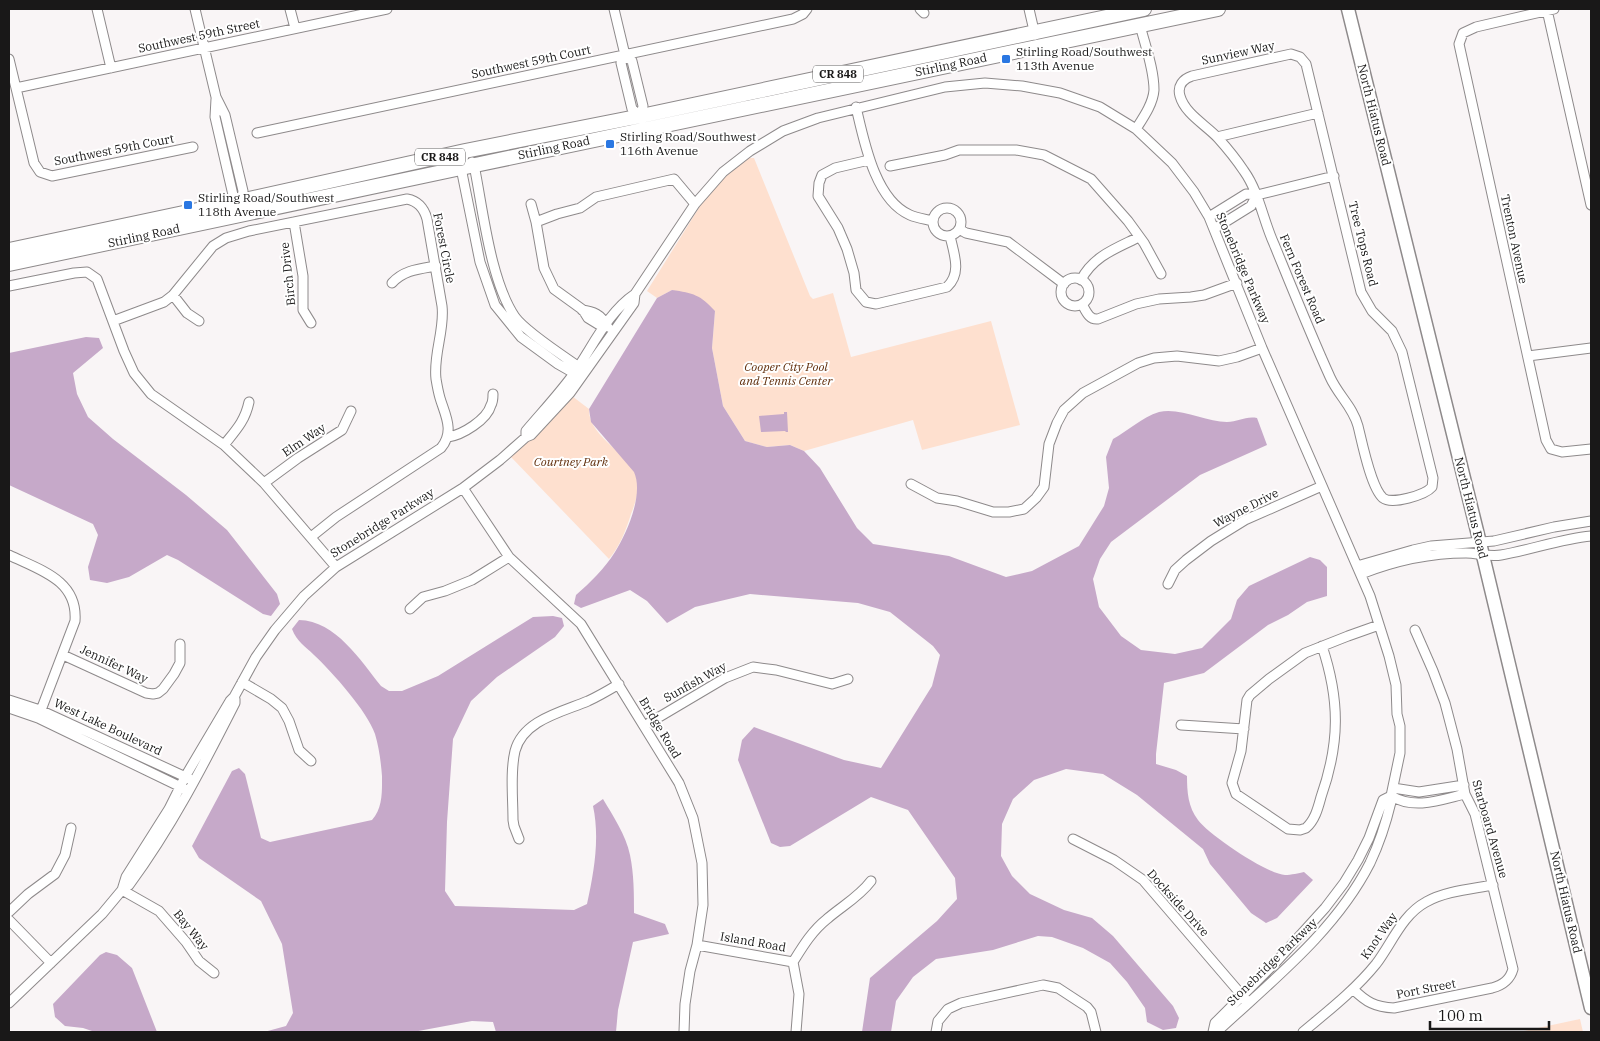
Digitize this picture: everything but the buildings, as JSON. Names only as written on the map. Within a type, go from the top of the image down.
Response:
[{"type":"main road","name":"Stirling Road","points":[[9,250],[467,166],[642,122],[1034,32],[1144,9]]},
{"type":"main road","name":"Stirling Road","points":[[9,264],[242,208],[465,151],[642,122],[1038,46],[1218,9]]},
{"type":"street","points":[[97,9],[111,68]]},
{"type":"street","points":[[195,9],[216,97],[225,115],[232,144],[243,191],[242,208]]},
{"type":"street","points":[[290,9],[295,28]]},
{"type":"street","name":"Southwest 59th Street","points":[[16,88],[387,9]]},
{"type":"street","points":[[614,9],[625,55],[621,63],[632,109],[642,122]]},
{"type":"street","name":"Southwest 59th Court","points":[[257,133],[793,19],[803,14],[807,9]]},
{"type":"street","points":[[1029,9],[1038,46]]},
{"type":"street","name":"North Hiatus Road","points":[[1348,9],[1481,549],[1591,1008]]},
{"type":"street","points":[[1550,10],[1591,205]]},
{"type":"street","name":"Trenton Avenue","points":[[1550,10],[1476,27],[1463,33],[1459,44],[1544,433],[1551,449],[1562,452],[1591,450]]},
{"type":"street","points":[[1136,129],[1149,108],[1154,91],[1152,72],[1140,25]]},
{"type":"street","name":"Sunview Way","points":[[1183,80],[1192,76],[1287,55],[1300,57]]},
{"type":"street","name":"Tree Tops Road","points":[[1300,57],[1306,64],[1361,292],[1372,311],[1392,331],[1402,352],[1432,473],[1432,487],[1422,494],[1394,501],[1386,500]]},
{"type":"street","points":[[9,59],[16,88]]},
{"type":"street","name":"Fern Forest Road","points":[[1183,80],[1179,91],[1183,103],[1218,137],[1244,170],[1257,194],[1265,224],[1330,377],[1354,415],[1366,460],[1378,491],[1386,500]]},
{"type":"street","name":"Stonebridge Parkway","points":[[580,372],[605,325],[627,299],[635,294],[695,204],[723,172],[750,151],[783,132],[818,118],[945,87],[985,83],[1022,86],[1060,93],[1100,107],[1136,129],[1172,163],[1194,192],[1209,218],[1262,348],[1359,570],[1389,656],[1396,685],[1397,714],[1400,726],[1400,753],[1392,792],[1392,802],[1378,846],[1357,886],[1309,945],[1215,1023],[1213,1032]]},
{"type":"street","name":"Southwest 59th Court","points":[[16,88],[34,163],[40,172],[52,176],[193,147]]},
{"type":"street","points":[[856,108],[869,160],[882,187],[902,210],[910,215],[932,221]]},
{"type":"street","points":[[1218,137],[1318,113]]},
{"type":"street","points":[[890,166],[945,155],[959,150],[1016,150],[1044,155],[1091,179],[1128,220],[1161,274]]},
{"type":"street","points":[[465,151],[480,262],[495,305],[521,337],[558,364],[580,372]]},
{"type":"street","points":[[869,160],[835,168],[822,175],[818,196],[848,248],[856,290],[866,302],[876,304],[947,287],[954,280],[956,270],[950,236]]},
{"type":"street","points":[[467,166],[494,266],[506,300],[521,323],[580,372]]},
{"type":"street","points":[[1209,218],[1246,194],[1257,194],[1334,176]]},
{"type":"street","points":[[536,222],[580,208],[596,197],[674,179],[695,204]]},
{"type":"street","points":[[1214,229],[1251,206],[1257,194]]},
{"type":"street","name":"Forest Circle","points":[[113,321],[156,306],[173,296],[213,246],[226,238],[249,231],[407,199],[414,200],[425,212],[443,313],[435,364],[440,399],[448,420],[448,437]]},
{"type":"street","points":[[531,204],[544,268],[554,289],[582,310],[591,311],[601,317],[605,325],[614,332]]},
{"type":"street","points":[[948,208],[953,210],[960,216],[959,230],[950,236],[941,236],[934,230],[932,221],[936,213],[948,208]]},
{"type":"street","name":"Birch Drive","points":[[294,222],[302,276],[303,310],[311,323]]},
{"type":"street","points":[[959,230],[1008,242],[1064,284]]},
{"type":"street","points":[[1081,280],[1089,266],[1096,260],[1139,237]]},
{"type":"street","points":[[392,284],[399,276],[408,272],[436,266]]},
{"type":"street","points":[[9,286],[74,273],[87,272],[97,279],[134,373],[151,394],[224,446],[264,483],[336,567]]},
{"type":"street","points":[[1074,278],[1081,280],[1086,284],[1089,292],[1086,301],[1074,306],[1065,302],[1061,295],[1064,284],[1074,278]]},
{"type":"street","points":[[1082,304],[1089,315],[1095,320],[1136,304],[1159,299],[1190,298],[1237,283]]},
{"type":"street","name":"Stonebridge Parkway","points":[[122,890],[126,876],[169,809],[185,777],[256,657],[275,630],[297,605],[336,567],[463,488],[500,460],[526,437],[526,431],[614,332],[634,303],[635,294]]},
{"type":"street","points":[[173,296],[187,313],[198,321]]},
{"type":"street","points":[[911,484],[937,498],[957,501],[993,512],[1009,512],[1024,509],[1044,488],[1049,444],[1064,410],[1083,393],[1138,363],[1154,358],[1177,356],[1219,361],[1262,348]]},
{"type":"street","points":[[1528,356],[1591,348]]},
{"type":"street","points":[[311,537],[336,517],[441,448],[448,437],[458,436],[465,432],[484,416],[491,407],[494,394]]},
{"type":"street","points":[[224,446],[247,414],[249,402]]},
{"type":"street","name":"Elm Way","points":[[264,483],[298,458],[342,430],[351,411]]},
{"type":"street","name":"Wayne Drive","points":[[1168,584],[1175,570],[1211,541],[1245,520],[1322,486]]},
{"type":"street","name":"Bridge Road","points":[[463,488],[509,558],[581,624],[679,784],[693,818],[702,863],[704,906],[690,971],[685,1004],[684,1032]]},
{"type":"street","points":[[1359,570],[1416,558],[1466,553],[1481,549],[1494,541],[1554,527],[1591,521]]},
{"type":"street","points":[[1481,549],[1499,555],[1558,541],[1588,537],[1581,523]]},
{"type":"street","points":[[9,555],[56,578],[70,593],[76,611],[75,621],[63,655],[39,714]]},
{"type":"street","points":[[410,609],[423,597],[445,591],[472,580],[509,558]]},
{"type":"street","points":[[1322,646],[1330,669],[1336,711],[1335,735],[1329,776],[1314,818],[1310,824],[1300,830],[1288,829],[1236,794],[1232,787],[1232,779],[1241,751],[1247,700],[1250,695],[1270,679],[1306,653],[1322,646],[1379,626]]},
{"type":"street","name":"Starboard Avenue","points":[[1415,630],[1434,671],[1445,704],[1465,790],[1475,814],[1512,963],[1512,973],[1508,980]]},
{"type":"street","name":"Jennifer Way","points":[[63,655],[146,693],[153,694],[163,689],[180,663],[180,644]]},
{"type":"street","name":"Sunfish Way","points":[[644,726],[725,678],[753,668],[776,670],[832,684],[848,679]]},
{"type":"street","points":[[242,682],[271,699],[282,708],[289,721],[299,750],[311,761]]},
{"type":"street","points":[[519,839],[513,820],[513,769],[515,749],[524,733],[540,721],[591,700],[618,684]]},
{"type":"street","name":"Stonebridge Parkway","points":[[9,1003],[102,914],[122,890],[129,885],[146,862],[165,834],[195,781],[235,703],[234,696]]},
{"type":"street","name":"West Lake Boulevard","points":[[9,700],[195,781]]},
{"type":"street","name":"West Lake Boulevard","points":[[9,708],[39,714],[189,791]]},
{"type":"street","points":[[1181,725],[1244,728]]},
{"type":"street","points":[[1392,792],[1398,800],[1415,804],[1428,804],[1465,790]]},
{"type":"street","name":"Stonebridge Parkway","points":[[1245,999],[1320,915],[1344,883],[1369,838],[1384,800],[1392,792]]},
{"type":"street","points":[[9,912],[54,874],[65,855],[71,828]]},
{"type":"street","name":"Dockside Drive","points":[[1073,839],[1114,860],[1143,880],[1245,999]]},
{"type":"street","points":[[793,962],[811,934],[827,918],[863,892],[871,881]]},
{"type":"street","name":"Knot Way","points":[[1303,1032],[1353,989],[1376,964],[1409,914],[1426,902],[1493,885]]},
{"type":"street","name":"Bay Way","points":[[122,890],[159,911],[199,960],[214,972]]},
{"type":"street","points":[[9,920],[51,963]]},
{"type":"street","name":"Island Road","points":[[697,945],[793,962],[799,994],[796,1032]]},
{"type":"street","name":"Port Street","points":[[1353,989],[1369,1004],[1394,1008],[1492,988],[1500,986],[1508,980]]},
{"type":"street","points":[[936,1032],[938,1021],[948,1008],[970,1001],[1043,985],[1058,988],[1082,1003],[1091,1012],[1096,1032]]},
{"type":"green space","name":"Cooper City Pool and Tennis Center","points":[[749,158],[754,158],[810,296],[813,299],[833,293],[851,357],[991,321],[1020,425],[922,450],[913,420],[804,451],[790,445],[767,447],[745,441],[723,406],[712,348],[715,311],[672,290],[657,298],[647,291],[702,203],[724,177]]},
{"type":"green space","name":"Courtney Park","points":[[572,396],[589,409],[596,429],[629,463],[638,481],[636,498],[627,526],[609,559],[511,457],[551,421]]},
{"type":"green space","points":[[1580,1019],[1583,1032],[1519,1032]]},
{"type":"shaded area","points":[[672,290],[696,296],[705,301],[715,311],[712,348],[723,406],[745,441],[767,447],[790,445],[804,451],[820,468],[857,528],[873,544],[949,556],[1006,577],[1032,571],[1079,546],[1104,506],[1109,488],[1106,457],[1113,439],[1141,421],[1153,414],[1167,411],[1176,411],[1210,420],[1227,422],[1257,418],[1267,445],[1200,475],[1111,542],[1100,559],[1093,579],[1099,607],[1121,636],[1141,650],[1175,654],[1202,648],[1231,619],[1237,600],[1249,586],[1310,557],[1320,560],[1327,567],[1327,596],[1307,602],[1288,615],[1268,625],[1204,673],[1164,683],[1156,754],[1156,764],[1176,770],[1187,776],[1190,805],[1204,827],[1239,853],[1265,868],[1285,875],[1304,872],[1313,880],[1277,918],[1266,923],[1251,913],[1210,864],[1203,849],[1137,795],[1103,774],[1066,769],[1034,780],[1013,799],[1002,824],[1001,856],[1012,876],[1030,894],[1064,910],[1092,918],[1113,936],[1173,1006],[1179,1018],[1176,1028],[1163,1030],[1147,1022],[1145,1008],[1127,982],[1110,963],[1083,948],[1052,937],[1038,936],[993,950],[936,959],[913,977],[896,1001],[891,1032],[862,1032],[870,978],[937,921],[957,899],[955,878],[908,810],[871,797],[790,846],[780,847],[771,843],[738,760],[742,740],[754,727],[844,760],[881,768],[932,686],[940,655],[933,646],[890,612],[858,603],[750,594],[695,607],[667,623],[647,601],[630,590],[581,608],[574,604],[576,595],[602,569],[620,544],[633,513],[637,491],[637,481],[634,472],[591,422],[589,409],[657,298]]},
{"type":"shaded area","points":[[86,337],[99,338],[103,348],[73,373],[77,394],[88,417],[227,530],[277,594],[280,604],[271,616],[263,614],[167,555],[129,577],[107,583],[90,580],[88,567],[98,535],[93,524],[9,485],[9,353]]},
{"type":"shaded area","points":[[784,412],[787,412],[788,432],[761,432],[759,416],[784,414]]},
{"type":"shaded area","points":[[553,616],[562,618],[564,626],[555,637],[497,677],[471,701],[453,739],[447,822],[445,891],[455,906],[574,910],[587,904],[594,867],[596,843],[593,806],[603,799],[626,840],[633,877],[634,913],[665,924],[669,934],[633,942],[618,1010],[616,1032],[496,1032],[493,1022],[472,1021],[413,1032],[264,1032],[286,1026],[293,1013],[282,944],[261,901],[199,858],[192,846],[232,771],[239,768],[245,774],[261,838],[270,842],[372,820],[380,805],[382,793],[378,744],[365,714],[340,682],[299,641],[292,629],[299,620],[312,622],[324,627],[336,634],[356,654],[381,686],[389,691],[402,691],[438,676],[533,617]]},
{"type":"shaded area","points":[[106,952],[117,955],[132,968],[157,1032],[95,1032],[83,1028],[65,1026],[55,1017],[53,1004],[100,955]]},
{"type":"place","name":"Stirling Road/Southwest 113th Avenue","points":[[1006,59]]},
{"type":"place","name":"Stirling Road/Southwest 116th Avenue","points":[[610,144]]},
{"type":"place","name":"Stirling Road/Southwest 118th Avenue","points":[[188,205]]}]
